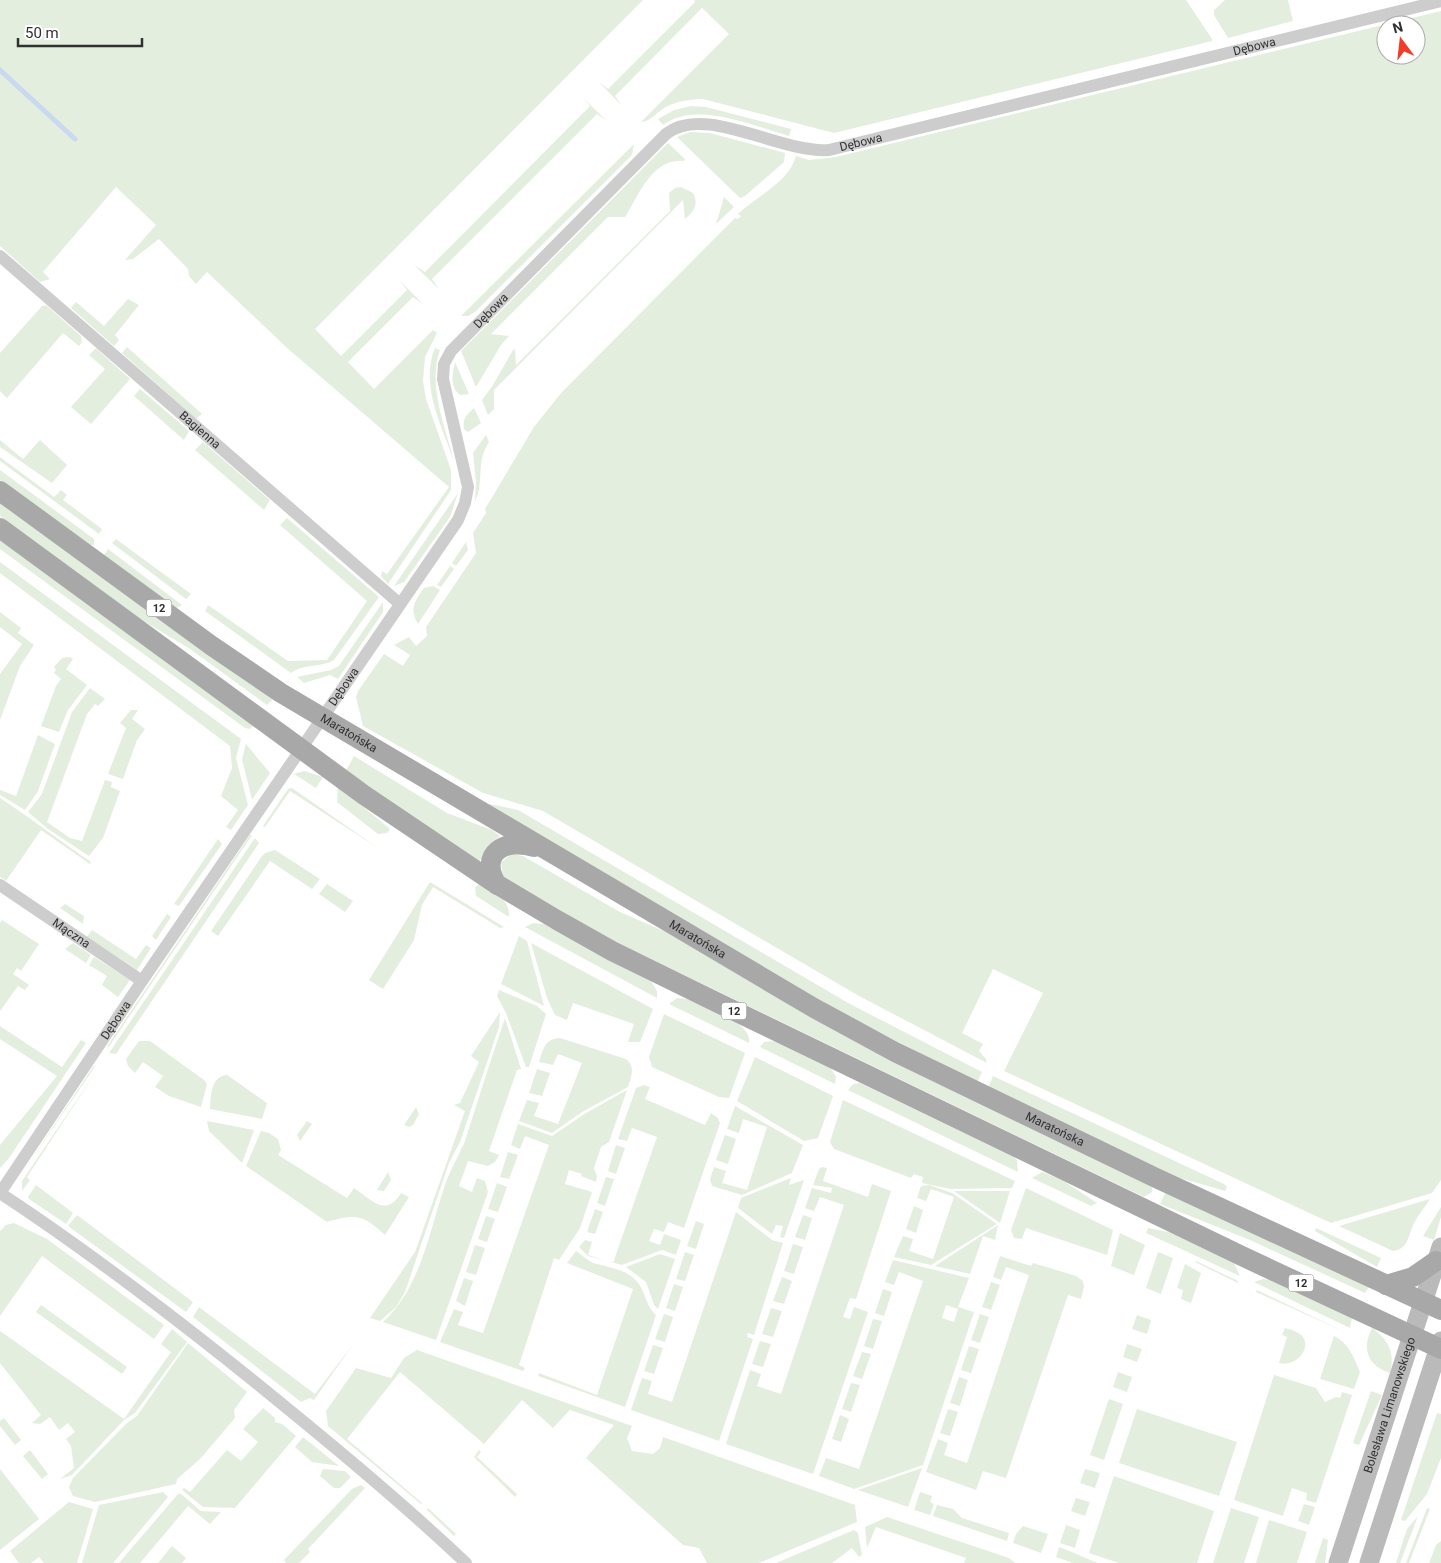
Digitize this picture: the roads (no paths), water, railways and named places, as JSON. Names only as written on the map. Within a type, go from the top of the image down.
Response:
[{"type":"main road","name":"Maratońska","points":[[0,491],[205,641],[322,718],[861,1034],[935,1072],[1154,1177],[1432,1306]]},
{"type":"main road","name":"12","points":[[0,528],[389,812],[497,885],[580,933],[648,970],[1143,1208],[1412,1335],[1440,1346]]},
{"type":"main road","points":[[497,885],[492,876],[490,863],[500,848],[513,844],[524,844],[550,853]]},
{"type":"main road","points":[[1143,1208],[1152,1203],[1157,1195],[1158,1185],[1154,1177]]},
{"type":"main road","points":[[1386,1285],[1413,1277],[1438,1254]]},
{"type":"street","name":"Dębowa","points":[[0,1193],[142,981],[458,520],[465,503],[468,487],[444,379],[447,357],[467,332],[672,130],[691,123],[700,123],[807,150],[829,150],[1441,1]]},
{"type":"street","name":"Bagienna","points":[[0,256],[400,604]]},
{"type":"street","name":"Mączna","points":[[0,886],[142,981]]},
{"type":"street","points":[[0,1193],[40,1219],[175,1318],[363,1470],[466,1563]]},
{"type":"street","name":"Bolesława Limanowskiego","points":[[1338,1563],[1412,1335],[1432,1306],[1438,1254]]},
{"type":"street","points":[[1369,1563],[1440,1346]]},
{"type":"waterway","points":[[0,70],[75,139]]}]
